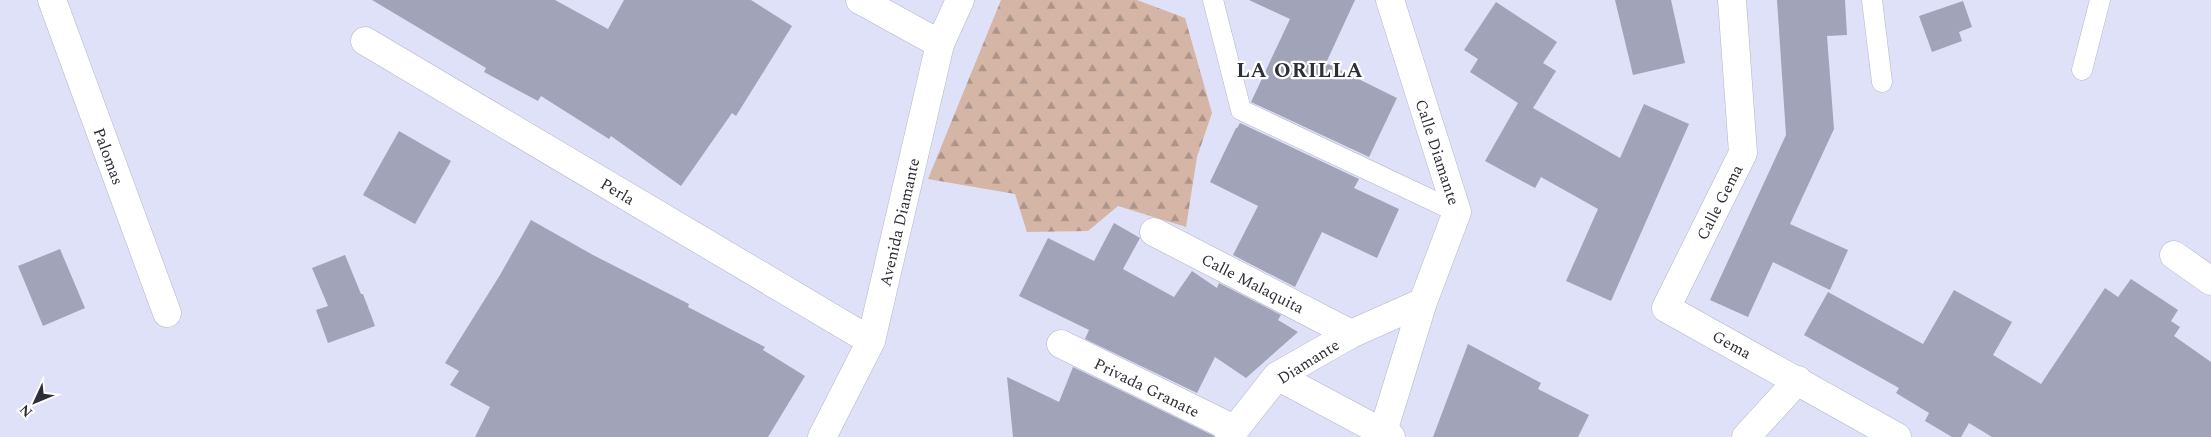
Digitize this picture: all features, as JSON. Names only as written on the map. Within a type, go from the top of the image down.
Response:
[{"type":"street","name":"Palomas","points":[[52,0],[167,313]]},
{"type":"street","points":[[860,0],[940,44]]},
{"type":"street","name":"Avenida Diamante","points":[[822,437],[871,341],[940,44],[960,0]]},
{"type":"street","name":"Calle Diamante","points":[[1387,434],[1423,302],[1457,212],[1390,0]]},
{"type":"street","name":"Calle Gema","points":[[1666,308],[1743,153],[1732,0]]},
{"type":"street","name":"Perla","points":[[365,41],[871,341]]},
{"type":"street","name":"Calle Malaquita","points":[[1154,232],[1351,334]]},
{"type":"street","points":[[2174,255],[2211,281]]},
{"type":"street","points":[[1351,334],[1423,302]]},
{"type":"street","name":"Gema","points":[[1666,308],[1897,437]]},
{"type":"street","name":"Diamante","points":[[1231,433],[1277,376],[1351,334]]},
{"type":"street","name":"Privada Granate","points":[[1061,344],[1231,433]]},
{"type":"street","points":[[1277,376],[1387,434]]},
{"type":"street","points":[[1746,437],[1798,380]]},
{"type":"lane","points":[[1213,0],[1241,110],[1457,212]]},
{"type":"lane","points":[[1872,0],[1882,82]]},
{"type":"lane","points":[[2082,70],[2100,0]]},
{"type":"green space","points":[[1001,0],[1137,0],[1185,18],[1212,113],[1197,157],[1186,227],[1118,206],[1088,231],[1027,232],[1015,194],[928,179]]},
{"type":"building","points":[[372,0],[555,0],[608,29],[624,0],[751,0],[792,26],[736,116],[732,113],[681,186],[611,136],[609,139],[541,96],[538,101],[484,72],[486,68]]},
{"type":"building","points":[[1249,0],[1355,0],[1326,63],[1397,98],[1369,157],[1251,102],[1290,19]]},
{"type":"building","points":[[1615,0],[1671,0],[1685,63],[1633,75]]},
{"type":"building","points":[[1777,0],[1845,0],[1847,35],[1827,36],[1834,129],[1790,224],[1848,250],[1830,290],[1773,262],[1748,317],[1710,300],[1786,135]]},
{"type":"building","points":[[1963,1],[1972,27],[1959,32],[1962,41],[1932,52],[1919,16]]},
{"type":"building","points":[[1496,2],[1557,42],[1543,63],[1556,71],[1533,108],[1620,158],[1644,104],[1689,124],[1611,301],[1566,281],[1598,209],[1541,177],[1535,188],[1485,161],[1518,103],[1470,72],[1478,59],[1464,50]]},
{"type":"building","points":[[1240,123],[1359,179],[1354,188],[1399,209],[1377,258],[1322,232],[1295,287],[1233,255],[1258,206],[1210,182]]},
{"type":"building","points":[[399,131],[451,161],[415,224],[363,195]]},
{"type":"building","points":[[531,220],[593,255],[689,304],[688,307],[765,347],[763,350],[805,376],[768,437],[475,437],[490,407],[450,385],[459,371],[445,363],[500,275]]},
{"type":"building","points":[[1114,223],[1140,238],[1123,269],[1174,297],[1192,271],[1217,288],[1219,283],[1281,315],[1278,320],[1298,332],[1246,378],[1215,357],[1197,393],[1085,339],[1089,330],[1019,296],[1048,238],[1094,261]]},
{"type":"building","points":[[60,249],[85,308],[43,326],[18,266]]},
{"type":"building","points":[[345,255],[375,326],[328,343],[316,310],[328,306],[312,268]]},
{"type":"building","points":[[2131,279],[2178,310],[2171,321],[2180,327],[2174,336],[2211,362],[2211,437],[1992,437],[1969,423],[1961,437],[1952,437],[1925,421],[1929,413],[1896,393],[1899,388],[1804,335],[1828,292],[1923,344],[1954,290],[2012,322],[1993,355],[2041,384],[2105,288],[2118,297]]},
{"type":"building","points":[[1468,344],[1541,383],[1538,389],[1589,415],[1578,437],[1433,437]]},
{"type":"building","points":[[1073,367],[1214,437],[1013,437],[1007,377],[1059,402]]},
{"type":"district","name":"LA ORILLA","points":[[1300,70]]}]
